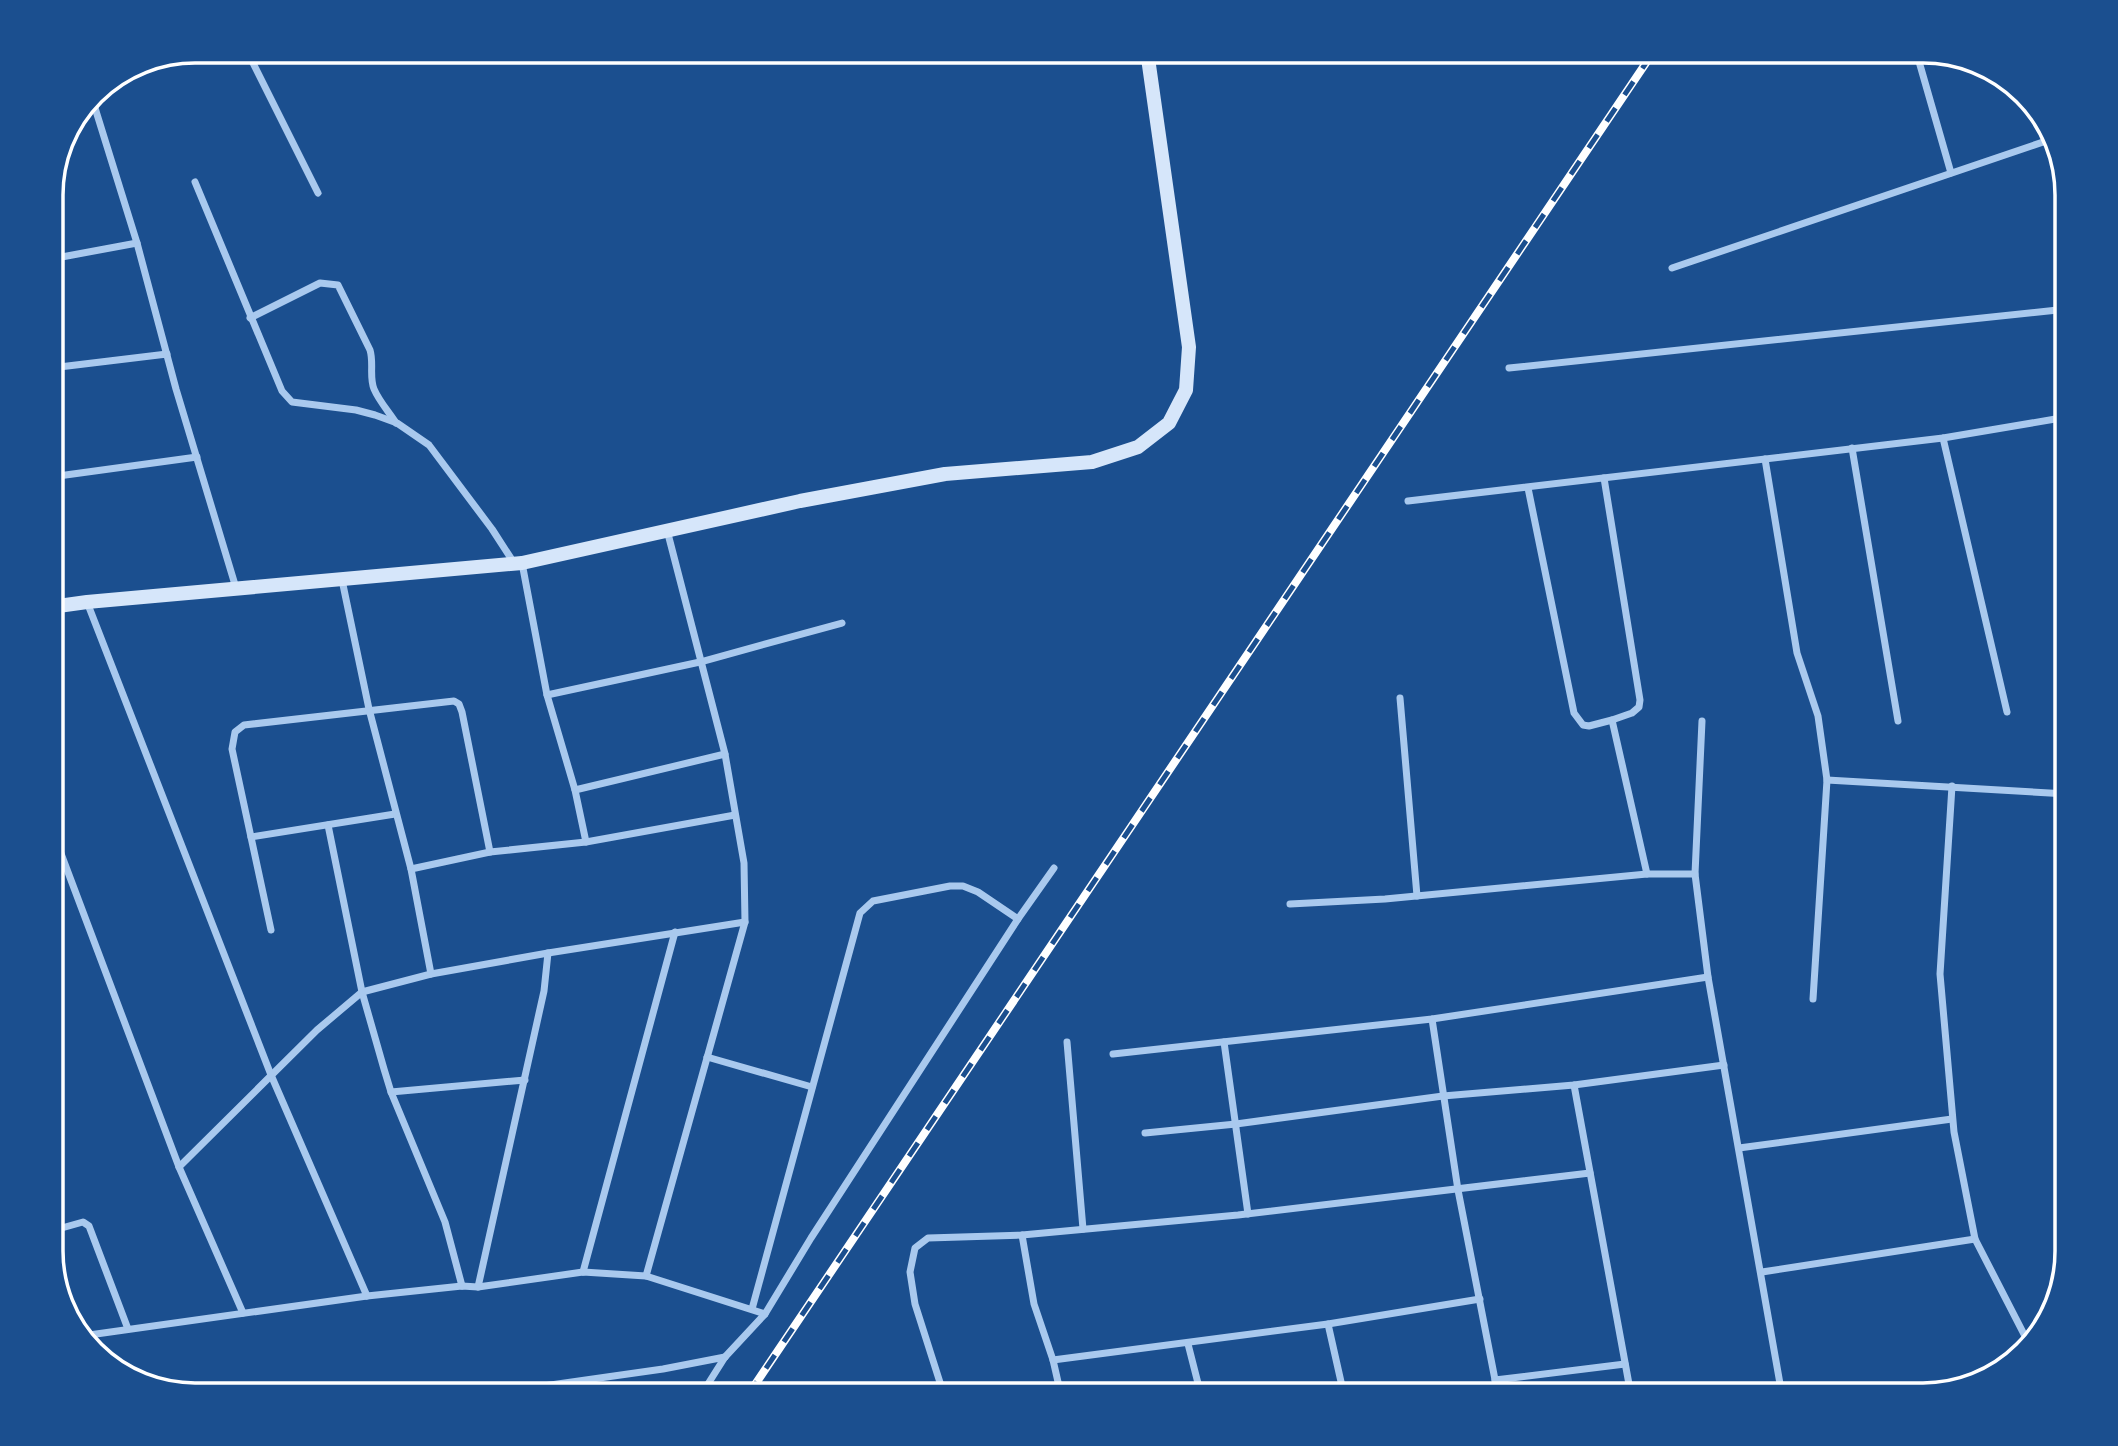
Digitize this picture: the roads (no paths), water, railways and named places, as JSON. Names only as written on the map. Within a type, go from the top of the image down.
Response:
[{"type":"main road","points":[[63,605],[518,563],[800,501],[945,474],[1092,463],[1138,447],[1169,423],[1186,390],[1189,347],[1149,63]]},
{"type":"street","points":[[253,63],[318,193]]},
{"type":"street","points":[[1919,63],[1951,173]]},
{"type":"street","points":[[96,108],[236,589]]},
{"type":"street","points":[[1672,268],[2044,142]]},
{"type":"street","points":[[195,182],[282,391],[292,402],[356,410],[397,424],[429,445],[518,563],[547,695],[575,790],[586,842]]},
{"type":"street","points":[[63,257],[137,243]]},
{"type":"street","points":[[250,318],[320,283],[338,285],[370,350],[374,389],[397,424]]},
{"type":"street","points":[[1509,368],[2055,310]]},
{"type":"street","points":[[63,367],[167,354]]},
{"type":"street","points":[[1408,501],[1943,438],[2055,419]]},
{"type":"street","points":[[1943,438],[2007,712]]},
{"type":"street","points":[[1852,448],[1898,721]]},
{"type":"street","points":[[63,475],[197,457]]},
{"type":"street","points":[[1765,459],[1797,653],[1818,716],[1827,780],[1813,999]]},
{"type":"street","points":[[1528,488],[1574,713],[1583,726],[1632,713],[1639,707],[1640,700],[1604,478]]},
{"type":"street","points":[[646,1276],[745,922],[744,863],[725,754],[667,530]]},
{"type":"street","points":[[342,580],[369,709],[411,869],[431,974]]},
{"type":"street","points":[[87,602],[271,1075],[367,1296]]},
{"type":"street","points":[[547,695],[700,662],[842,624]]},
{"type":"street","points":[[1400,698],[1418,896]]},
{"type":"street","points":[[271,930],[232,749],[235,732],[244,724],[447,700],[459,704],[463,712],[490,852]]},
{"type":"street","points":[[1612,720],[1647,874]]},
{"type":"street","points":[[1702,721],[1695,874],[1708,977],[1780,1383]]},
{"type":"street","points":[[575,790],[725,754]]},
{"type":"street","points":[[1827,780],[2055,793]]},
{"type":"street","points":[[1952,786],[1940,974],[1952,1119],[1975,1239],[2024,1335]]},
{"type":"street","points":[[251,837],[396,814]]},
{"type":"street","points":[[411,869],[490,852],[586,842],[735,815]]},
{"type":"street","points":[[328,825],[362,992],[391,1092],[445,1222],[462,1286]]},
{"type":"street","points":[[63,859],[179,1167],[243,1313]]},
{"type":"street","points":[[709,1383],[725,1357],[765,1314],[811,1238],[1054,868]]},
{"type":"street","points":[[1290,904],[1418,896],[1647,874],[1695,874]]},
{"type":"street","points":[[752,1309],[860,913],[873,901],[950,886],[963,886],[978,892],[1018,919]]},
{"type":"street","points":[[179,1167],[317,1030],[362,992],[431,974],[745,922]]},
{"type":"street","points":[[583,1272],[675,932]]},
{"type":"street","points":[[478,1287],[544,991],[548,953]]},
{"type":"street","points":[[1113,1054],[1432,1019],[1708,977]]},
{"type":"street","points":[[1432,1019],[1458,1190],[1496,1383]]},
{"type":"street","points":[[1067,1042],[1083,1229]]},
{"type":"street","points":[[1224,1042],[1248,1214]]},
{"type":"street","points":[[707,1057],[812,1087]]},
{"type":"street","points":[[1145,1133],[1236,1124],[1443,1096],[1574,1085],[1724,1065]]},
{"type":"street","points":[[391,1092],[525,1080]]},
{"type":"street","points":[[1574,1085],[1629,1383]]},
{"type":"street","points":[[1739,1148],[1952,1119]]},
{"type":"street","points":[[940,1383],[915,1304],[910,1272],[915,1248],[928,1238],[1021,1235],[1248,1214],[1590,1174]]},
{"type":"street","points":[[63,1228],[83,1222],[89,1226],[128,1329]]},
{"type":"street","points":[[1021,1235],[1034,1304],[1058,1383]]},
{"type":"street","points":[[1762,1272],[1975,1239]]},
{"type":"street","points":[[93,1334],[367,1296],[462,1286],[478,1287],[583,1272],[646,1276],[765,1314]]},
{"type":"street","points":[[1053,1360],[1328,1324],[1480,1299]]},
{"type":"street","points":[[1328,1324],[1341,1383]]},
{"type":"street","points":[[1188,1343],[1198,1383]]},
{"type":"street","points":[[564,1383],[725,1357]]},
{"type":"street","points":[[1495,1380],[1625,1364]]},
{"type":"railway","points":[[756,1383],[1646,63]]}]
